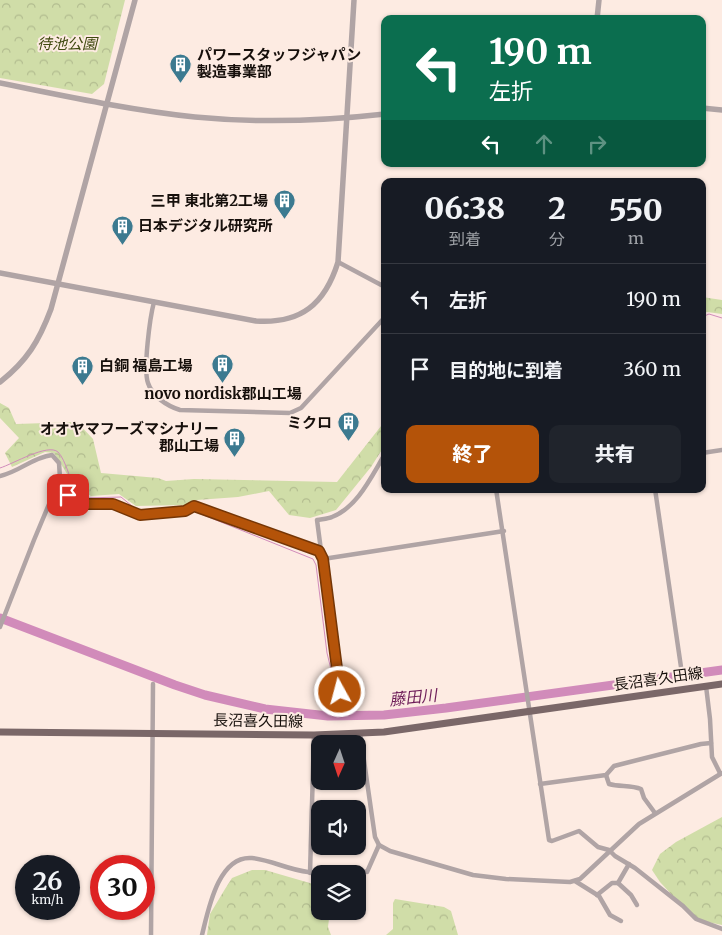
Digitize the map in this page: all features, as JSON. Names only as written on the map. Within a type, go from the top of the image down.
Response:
[{"type":"main road","name":"長沼喜久田線","points":[[0,732],[314,735],[360,733],[403,730],[529,710],[722,684]]},
{"type":"street","points":[[0,382],[18,367],[37,343],[52,309],[135,0]]},
{"type":"street","points":[[0,273],[256,321],[284,320],[298,315],[319,300],[328,290],[338,262],[354,0]]},
{"type":"street","points":[[597,15],[598,0]]},
{"type":"street","points":[[0,84],[108,104],[195,116],[251,119],[347,118],[381,114]]},
{"type":"street","points":[[706,108],[722,110]]},
{"type":"street","points":[[338,262],[381,286]]},
{"type":"street","points":[[154,302],[150,318],[146,376],[151,390],[165,403],[180,410],[290,413],[307,403],[381,321]]},
{"type":"street","points":[[706,452],[722,450]]},
{"type":"street","points":[[0,476],[14,473],[40,457],[52,455],[59,463],[60,478],[68,495],[82,504],[113,504],[140,515],[185,511],[194,506],[319,551],[323,559]]},
{"type":"street","points":[[342,710],[317,520],[332,517],[343,511],[356,499],[381,460]]},
{"type":"street","points":[[0,627],[60,478]]},
{"type":"street","points":[[497,493],[504,531],[549,841],[579,831],[598,847],[611,852],[630,864],[696,919],[722,929]]},
{"type":"street","points":[[656,493],[681,667]]},
{"type":"street","points":[[323,559],[504,531]]},
{"type":"street","points":[[151,935],[153,684]]},
{"type":"street","points":[[360,733],[374,837],[379,845],[390,851],[473,875],[560,883],[576,881],[611,852],[639,824],[721,773],[712,757],[706,686]]},
{"type":"street","points":[[540,784],[606,775],[614,766],[711,743]]},
{"type":"street","points":[[606,775],[609,784],[634,786],[641,789],[644,798],[655,813]]},
{"type":"street","points":[[310,873],[312,790]]},
{"type":"street","points":[[202,935],[214,889],[221,876],[240,860],[252,858],[310,873],[352,868],[368,872],[379,845]]},
{"type":"street","points":[[618,883],[630,864]]},
{"type":"street","points":[[576,881],[597,895],[610,915],[621,921]]},
{"type":"street","points":[[597,895],[612,883],[618,883],[631,895],[637,905]]},
{"type":"green space","name":"待池公園","points":[[0,0],[125,0],[104,84],[92,94],[0,78]]},
{"type":"green space","points":[[706,298],[722,300],[722,314],[707,312]]},
{"type":"green space","points":[[0,403],[9,408],[16,424],[77,422],[93,439],[101,473],[158,478],[166,481],[194,479],[337,482],[381,426],[381,451],[371,467],[336,510],[310,518],[289,515],[269,491],[238,497],[197,500],[185,505],[136,506],[119,494],[91,496],[74,485],[54,453],[45,452],[12,467],[5,453],[19,438],[0,418]]},
{"type":"green space","points":[[722,817],[722,925],[694,919],[660,882],[652,870],[660,854],[676,842]]},
{"type":"green space","points":[[252,870],[265,870],[311,883],[311,920],[329,920],[328,927],[331,935],[207,935],[210,914],[232,878]]},
{"type":"green space","points":[[395,899],[444,907],[451,911],[458,935],[386,935],[393,929],[393,903]]},
{"type":"waterway","points":[[706,315],[709,314],[722,318]]},
{"type":"waterway","points":[[0,468],[30,455],[53,450],[58,452],[64,461],[76,496],[85,498],[121,497],[138,511],[186,507]]},
{"type":"waterway","points":[[191,510],[313,559],[316,565],[327,653],[339,702]]},
{"type":"waterway","name":"藤田川","points":[[0,618],[205,695],[265,709],[328,716],[384,715],[446,708],[722,670]]},
{"type":"place","name":"パワースタッフジャパン 製造事業部","points":[[181,83]]},
{"type":"place","name":"三甲 東北第2工場","points":[[284,220]]},
{"type":"place","name":"日本デジタル研究所","points":[[122,245]]},
{"type":"place","name":"novo nordisk郡山工場","points":[[223,384]]},
{"type":"place","name":"白銅 福島工場","points":[[83,385]]},
{"type":"place","name":"ミクロ","points":[[348,442]]},
{"type":"place","name":"オオヤマフーズマシナリー 郡山工場","points":[[235,457]]},
{"type":"route","points":[[68,495],[82,504],[113,504],[140,515],[185,511],[194,506],[319,551],[323,559],[340,692]]}]
